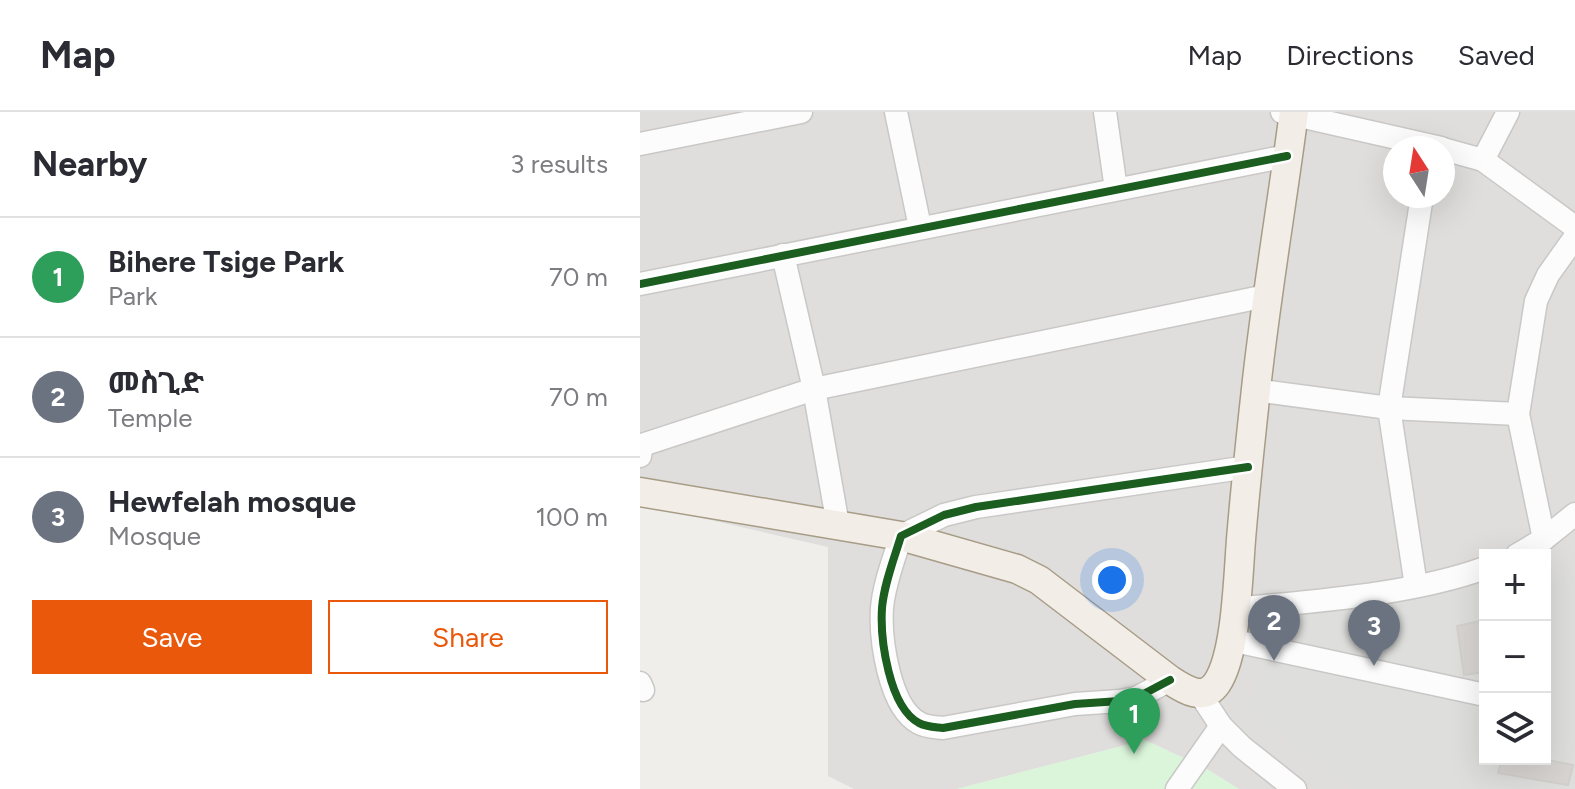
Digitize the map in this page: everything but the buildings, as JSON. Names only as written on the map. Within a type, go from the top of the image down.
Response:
[{"type":"main road","points":[[640,492],[901,536],[1017,569],[1039,580],[1189,692],[1200,694],[1212,690],[1227,661],[1235,609],[1255,390],[1287,156],[1290,113]]},
{"type":"street","points":[[640,144],[734,118],[801,112]]},
{"type":"street","points":[[896,112],[920,227]]},
{"type":"street","points":[[1105,112],[1116,189]]},
{"type":"street","points":[[1483,160],[1508,112]]},
{"type":"street","points":[[1290,113],[1389,136]]},
{"type":"street","points":[[1455,152],[1483,160],[1575,227]]},
{"type":"street","points":[[640,284],[1287,156]]},
{"type":"street","points":[[1416,586],[1389,408],[1420,208]]},
{"type":"street","points":[[1544,539],[1518,414],[1536,301],[1548,275],[1575,237]]},
{"type":"street","points":[[783,255],[814,389],[838,525]]},
{"type":"street","points":[[641,449],[814,389],[1266,296]]},
{"type":"street","points":[[1255,390],[1389,408],[1518,414]]},
{"type":"street","points":[[1170,680],[1136,698],[1120,701],[1075,704],[943,728],[917,722],[898,697],[885,654],[884,600],[901,536],[944,515],[976,507],[1248,467]]},
{"type":"street","points":[[1527,549],[1575,514]]},
{"type":"street","points":[[1235,609],[1416,586],[1479,570]]},
{"type":"street","points":[[1230,640],[1479,694]]},
{"type":"street","points":[[1200,694],[1221,726],[1295,789]]},
{"type":"street","points":[[1177,789],[1221,726]]},
{"type":"shaded area","points":[[640,112],[1575,112],[1575,789],[1239,789],[1205,768],[1145,740],[957,789],[854,789],[828,776],[828,547],[640,504]]},
{"type":"shaded area","points":[[1575,576],[1575,789],[1356,789],[1249,712],[1277,620],[1479,588],[1479,765],[1551,765],[1551,577]]},
{"type":"green space","points":[[1145,740],[1205,768],[1239,789],[957,789]]},
{"type":"cycle path","points":[[640,284],[1287,156]]},
{"type":"cycle path","points":[[1170,680],[1136,698],[1120,701],[1075,704],[943,728],[919,723],[900,703],[888,671],[883,637],[883,599],[901,536],[944,515],[976,507],[1248,467]]},
{"type":"place","name":"መስጊድ","points":[[1274,661]]},
{"type":"place","name":"Hewfelah mosque","points":[[1374,666]]},
{"type":"place","name":"Bihere Tsige Park","points":[[1134,754]]}]
